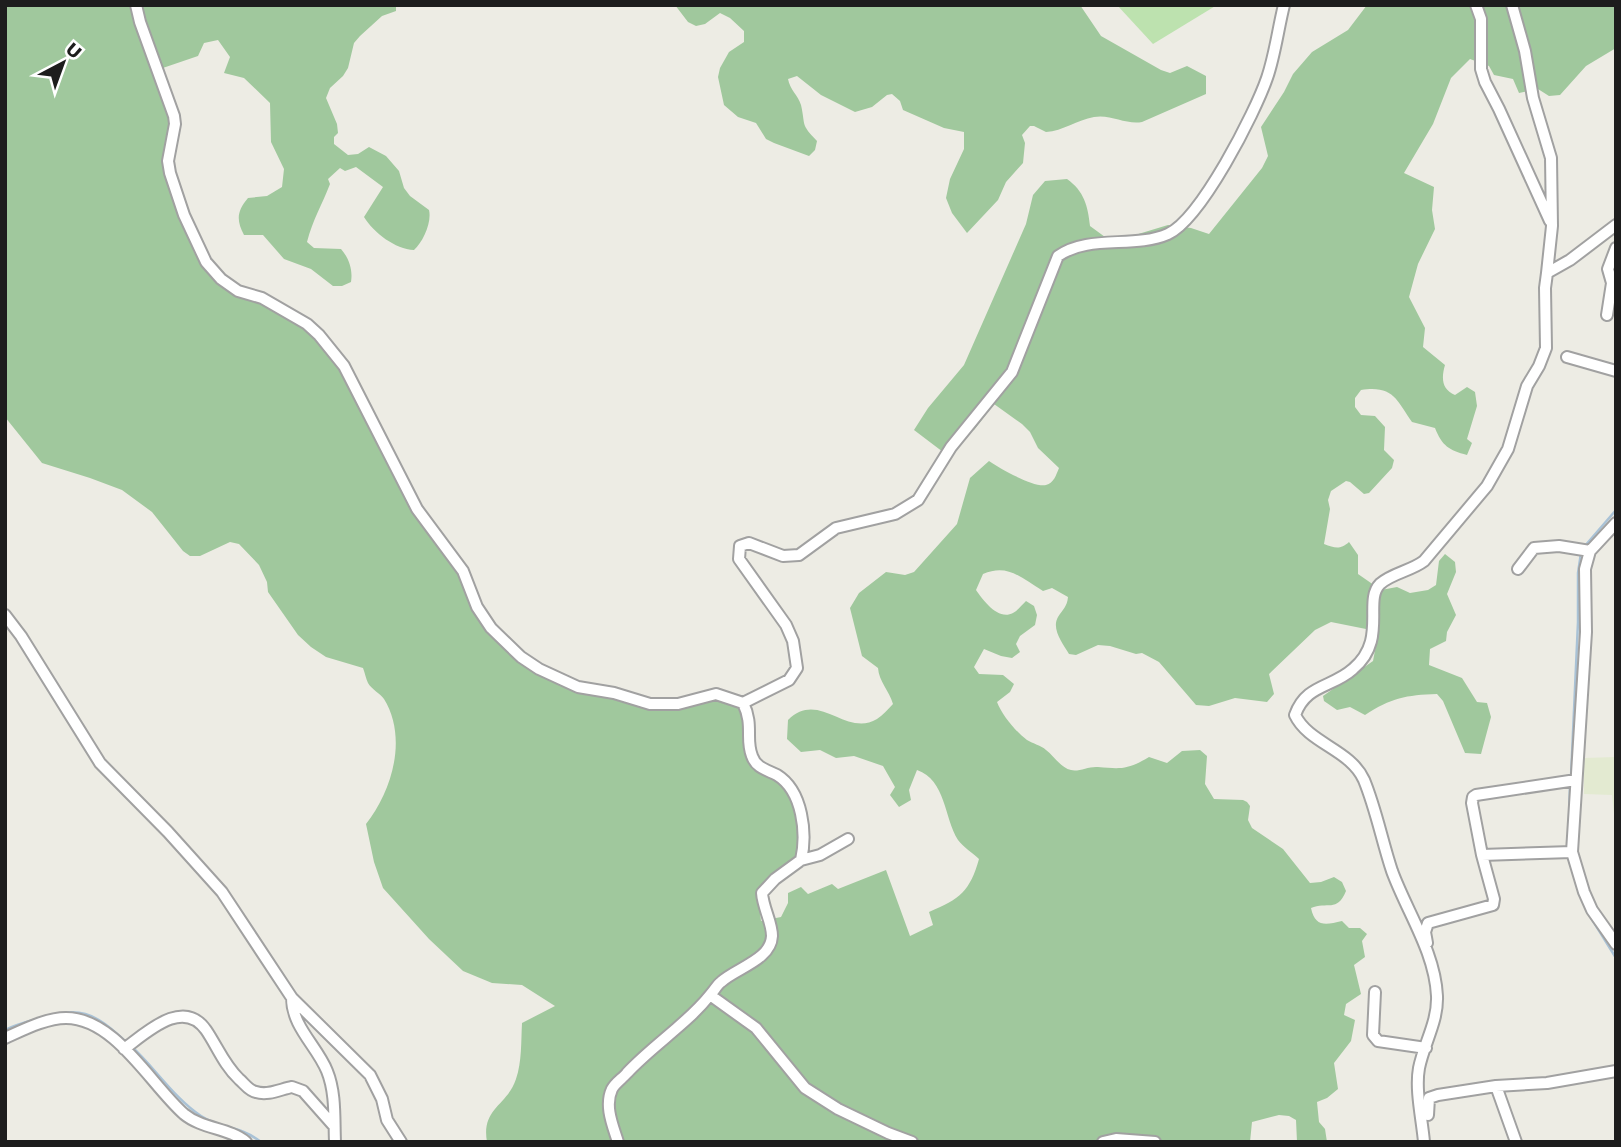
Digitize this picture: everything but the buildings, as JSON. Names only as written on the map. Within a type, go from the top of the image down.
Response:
[{"type":"street","points":[[136,5],[174,116],[168,161],[173,186],[206,262],[221,279],[239,291],[261,298],[307,324],[344,366],[417,509],[457,563],[477,607],[491,628],[521,657],[539,669],[578,687],[614,693],[650,704],[678,704],[716,694],[743,703],[789,680],[797,668],[793,641],[786,625],[739,559],[740,546],[749,543],[783,556],[799,555],[836,528],[895,514],[918,500],[951,447],[1012,372],[1058,256],[1076,247],[1144,240],[1169,234],[1183,222],[1204,196],[1225,167],[1266,79],[1284,5]]},
{"type":"street","points":[[1476,5],[1481,19],[1481,69],[1485,82],[1552,226]]},
{"type":"street","points":[[1427,953],[1394,874],[1359,772],[1326,743],[1308,733],[1295,715],[1303,699],[1352,671],[1367,654],[1373,632],[1374,594],[1380,584],[1424,561],[1487,486],[1508,449],[1527,386],[1546,348],[1545,288],[1552,226],[1550,158],[1512,5]]},
{"type":"street","points":[[1547,273],[1570,260],[1616,225]]},
{"type":"street","points":[[1607,314],[1614,283],[1608,269],[1616,248]]},
{"type":"street","points":[[1567,357],[1616,371]]},
{"type":"street","points":[[1616,523],[1586,549],[1586,632],[1571,780],[1568,852],[1592,910],[1616,944]]},
{"type":"street","points":[[1518,569],[1534,548],[1559,546],[1586,549]]},
{"type":"street","points":[[5,615],[21,636],[100,763],[169,832],[222,892],[292,998],[370,1074],[381,1096],[387,1120],[401,1142]]},
{"type":"street","points":[[743,703],[750,724],[752,757],[757,765],[785,781],[797,801],[804,834],[802,860]]},
{"type":"street","points":[[1423,1136],[1419,1068],[1435,1021],[1437,998],[1425,932],[1428,923],[1493,905],[1494,899],[1474,820],[1473,797],[1571,780]]},
{"type":"street","points":[[618,1142],[610,1118],[612,1089],[647,1052],[699,1009],[721,982],[769,947],[772,932],[762,893],[775,879],[802,860],[820,855],[848,839]]},
{"type":"street","points":[[1482,855],[1568,852]]},
{"type":"street","points":[[1375,992],[1373,1035],[1378,1041],[1426,1048]]},
{"type":"street","points":[[710,995],[756,1028],[804,1088],[838,1109],[912,1142]]},
{"type":"street","points":[[292,998],[293,1015],[327,1071],[332,1091],[335,1142]]},
{"type":"street","points":[[127,1046],[173,1017],[189,1016],[198,1020],[234,1074],[249,1089],[257,1093],[292,1087],[303,1091],[334,1126]]},
{"type":"street","points":[[5,1038],[66,1018],[92,1025],[127,1046],[186,1116],[234,1134],[246,1142]]},
{"type":"street","points":[[1423,1136],[1429,1098],[1496,1086],[1548,1083],[1616,1071]]},
{"type":"street","points":[[1496,1086],[1516,1142]]},
{"type":"street","points":[[1103,1142],[1115,1139],[1156,1142]]},
{"type":"green space","points":[[5,5],[396,5],[396,11],[382,16],[354,43],[348,68],[330,88],[326,98],[337,124],[338,133],[334,137],[334,144],[348,155],[358,154],[369,147],[386,156],[399,171],[404,188],[410,196],[429,210],[428,226],[417,246],[414,250],[392,243],[368,223],[364,217],[383,187],[356,167],[345,171],[340,168],[328,179],[330,184],[307,242],[314,248],[341,249],[350,264],[351,282],[333,286],[311,269],[284,259],[263,235],[244,235],[239,220],[242,207],[248,198],[267,196],[282,187],[284,169],[271,142],[270,103],[244,78],[224,73],[230,57],[218,40],[204,43],[198,56],[154,71],[170,117],[166,174],[169,187],[203,264],[260,303],[304,327],[340,368],[414,511],[459,573],[487,631],[518,660],[536,673],[678,708],[715,699],[740,707],[748,760],[789,794],[798,825],[797,858],[758,892],[761,921],[781,917],[788,903],[788,893],[801,887],[808,894],[832,884],[838,889],[886,870],[910,936],[933,925],[929,912],[949,903],[962,893],[972,879],[979,859],[958,840],[939,791],[927,775],[917,770],[909,790],[911,800],[899,807],[890,795],[895,787],[883,766],[854,756],[836,758],[820,750],[801,752],[787,739],[788,720],[799,712],[811,709],[854,723],[866,723],[883,714],[893,704],[878,668],[862,656],[850,608],[859,593],[886,572],[905,575],[914,572],[957,524],[970,478],[989,461],[1033,484],[1049,484],[1056,476],[1059,468],[1038,448],[1030,432],[994,404],[974,430],[953,438],[943,452],[914,430],[928,408],[964,365],[1026,224],[1033,195],[1045,181],[1067,179],[1084,200],[1090,226],[1105,237],[1135,235],[1168,225],[1209,234],[1262,168],[1268,156],[1261,127],[1293,74],[1312,52],[1348,30],[1367,5],[1616,5],[1616,48],[1586,66],[1560,95],[1549,96],[1538,89],[1519,93],[1513,79],[1494,75],[1489,66],[1470,59],[1451,78],[1433,124],[1404,173],[1434,187],[1432,210],[1435,229],[1418,264],[1409,297],[1425,328],[1423,347],[1445,365],[1445,387],[1455,395],[1467,387],[1475,392],[1477,406],[1467,439],[1472,443],[1467,455],[1455,451],[1443,443],[1435,428],[1412,422],[1398,401],[1388,392],[1361,390],[1355,398],[1355,407],[1361,415],[1375,416],[1385,427],[1384,450],[1394,460],[1392,468],[1369,493],[1364,494],[1346,481],[1331,491],[1328,500],[1330,509],[1324,544],[1337,548],[1349,542],[1358,555],[1358,574],[1381,590],[1397,587],[1410,593],[1428,590],[1436,585],[1439,561],[1445,554],[1455,562],[1456,572],[1447,594],[1456,615],[1447,632],[1446,641],[1430,649],[1429,665],[1462,678],[1477,702],[1487,703],[1491,717],[1481,754],[1465,753],[1443,701],[1437,694],[1399,698],[1365,715],[1350,707],[1337,710],[1324,701],[1323,696],[1373,661],[1377,640],[1366,629],[1331,622],[1315,630],[1269,674],[1274,694],[1267,702],[1235,698],[1209,706],[1196,705],[1159,662],[1142,653],[1098,645],[1076,655],[1069,654],[1056,626],[1068,597],[1052,588],[1043,591],[1021,577],[1000,570],[983,574],[976,590],[997,612],[1007,615],[1013,613],[1026,601],[1034,606],[1037,615],[1035,625],[1020,636],[1016,644],[1020,652],[1012,658],[984,649],[974,667],[979,674],[1003,675],[1014,684],[1010,692],[997,702],[1018,733],[1044,748],[1067,769],[1074,770],[1095,767],[1124,768],[1149,757],[1167,763],[1182,751],[1200,750],[1207,756],[1205,784],[1214,799],[1247,802],[1250,806],[1248,820],[1252,828],[1283,849],[1310,883],[1334,877],[1342,882],[1346,891],[1339,902],[1311,908],[1318,922],[1326,924],[1342,921],[1349,928],[1360,928],[1367,934],[1362,941],[1365,957],[1354,965],[1361,994],[1346,1004],[1344,1015],[1355,1020],[1351,1041],[1334,1063],[1338,1089],[1317,1102],[1319,1122],[1325,1129],[1327,1142],[1297,1142],[1296,1120],[1279,1115],[1252,1122],[1250,1142],[487,1142],[486,1131],[491,1114],[516,1079],[522,1023],[555,1006],[522,985],[492,983],[463,971],[429,939],[383,888],[366,824],[383,796],[394,764],[395,730],[384,699],[368,683],[363,668],[326,657],[298,635],[268,592],[267,582],[259,565],[239,544],[230,542],[200,556],[190,556],[152,512],[122,490],[42,463],[5,417]]},
{"type":"green space","points":[[675,5],[1080,5],[1101,36],[1161,70],[1170,73],[1187,66],[1206,76],[1206,94],[1142,122],[1100,116],[1046,132],[1030,126],[1022,135],[1025,143],[1023,163],[1006,182],[998,200],[967,233],[952,213],[946,198],[950,179],[964,149],[964,132],[944,128],[903,110],[900,101],[892,94],[872,107],[855,112],[821,95],[797,76],[788,79],[801,105],[806,128],[817,141],[815,150],[809,156],[774,143],[766,139],[756,123],[738,117],[724,105],[718,77],[720,68],[729,52],[744,42],[744,31],[720,13],[705,24],[696,26],[688,22]]},
{"type":"green space","points":[[1117,5],[1217,5],[1153,44]]},
{"type":"green space","points":[[1616,757],[1614,814],[1612,795],[1584,794],[1584,758]]},
{"type":"waterway","points":[[1584,547],[1616,510]]},
{"type":"waterway","points":[[1571,777],[1578,573],[1581,553]]},
{"type":"waterway","points":[[1569,822],[1570,784]]},
{"type":"waterway","points":[[1568,857],[1581,897]]},
{"type":"waterway","points":[[1590,916],[1616,958]]},
{"type":"waterway","points":[[5,1030],[52,1015],[75,1012],[95,1018],[126,1042]]},
{"type":"waterway","points":[[131,1046],[191,1109],[261,1142]]}]
